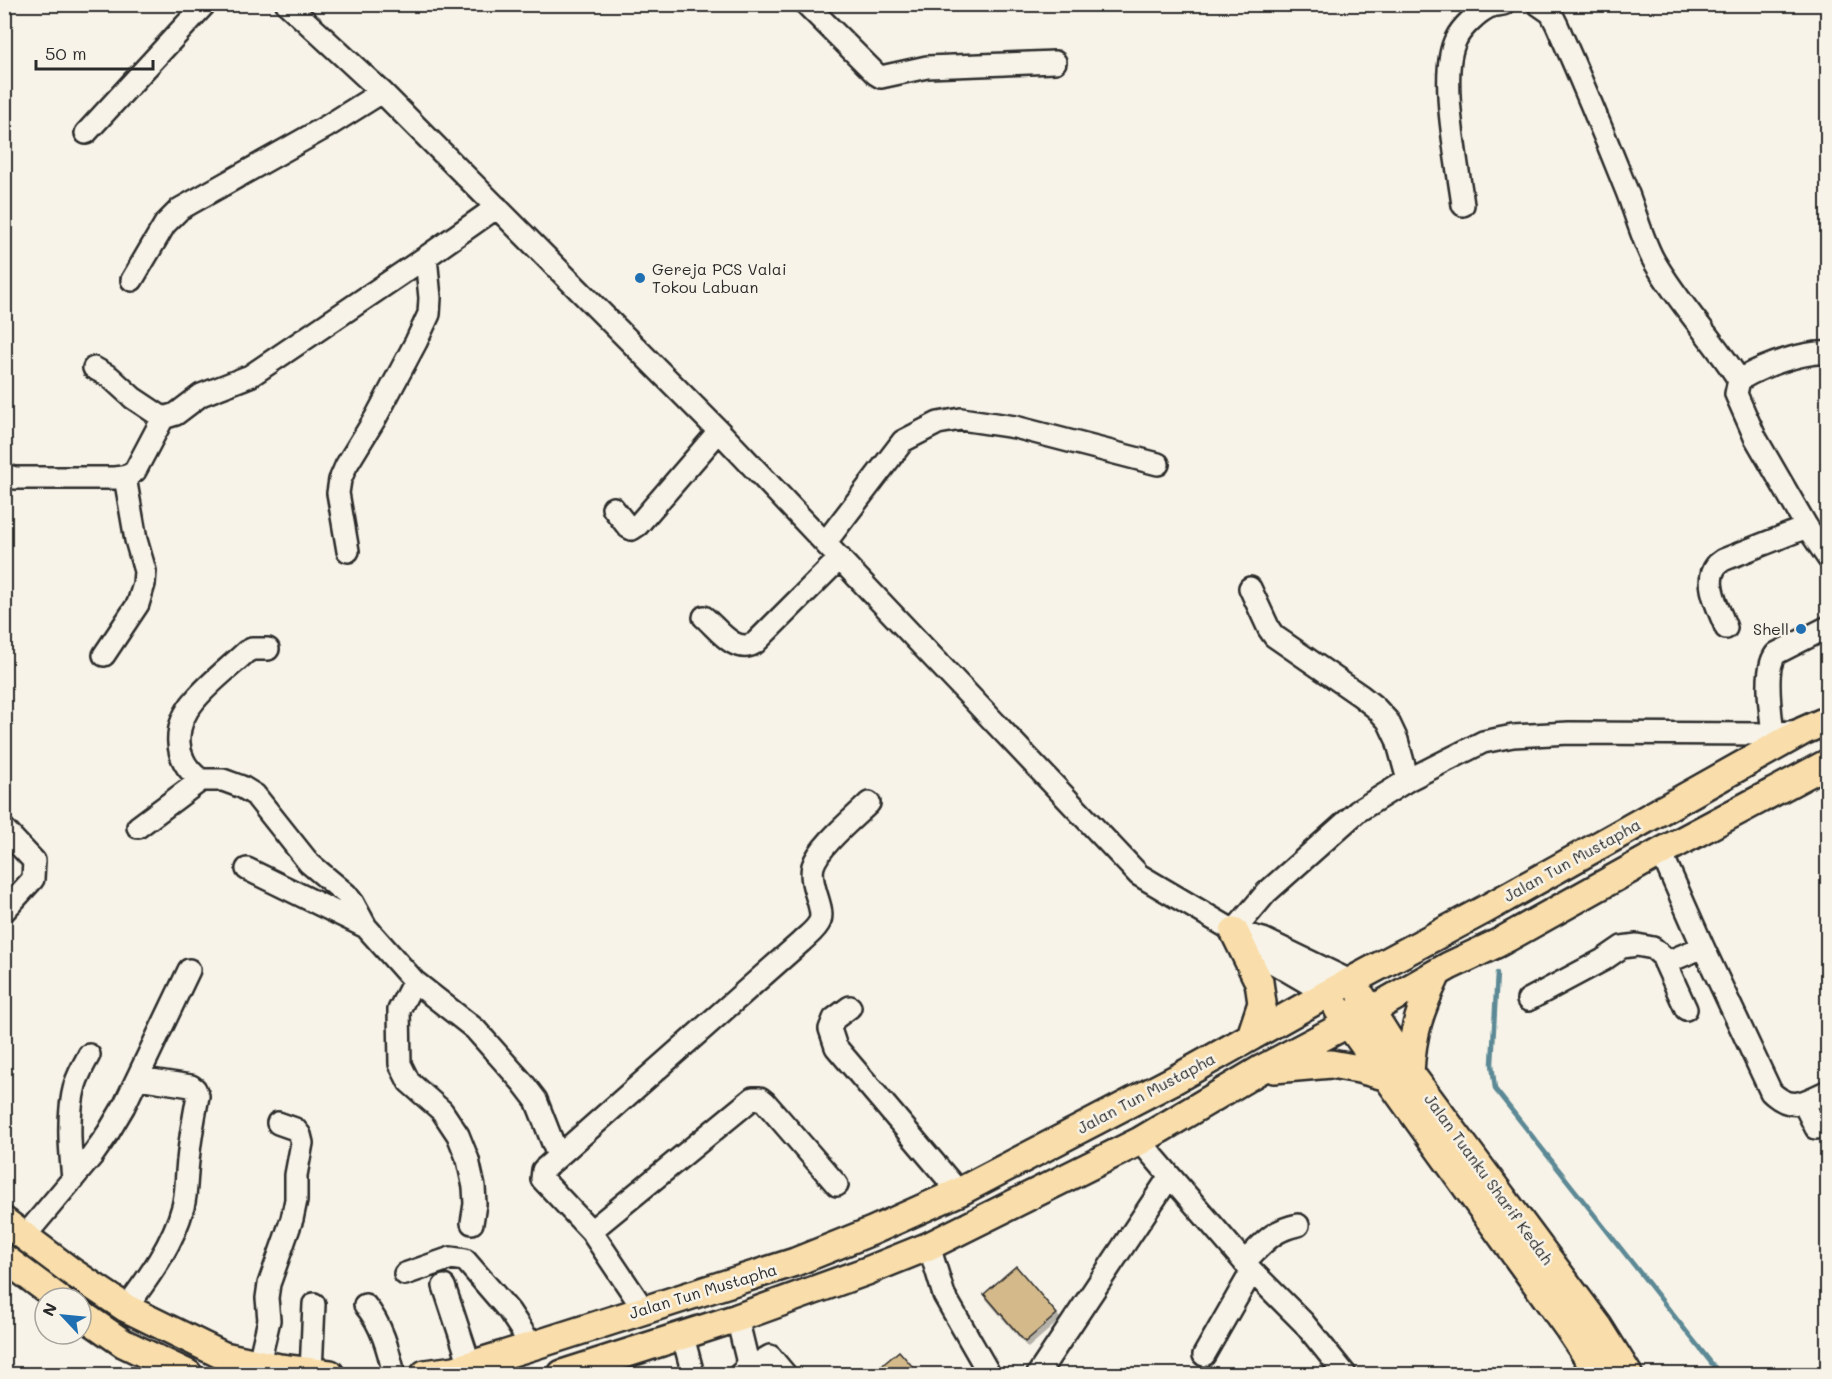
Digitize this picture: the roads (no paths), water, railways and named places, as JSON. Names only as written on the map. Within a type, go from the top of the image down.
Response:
[{"type":"main road","name":"Jalan Tun Mustapha","points":[[424,1374],[455,1370],[795,1262],[959,1192],[1174,1080],[1803,731],[1827,720]]},
{"type":"main road","points":[[562,1374],[683,1337],[867,1271],[928,1246],[1140,1141],[1260,1071],[1443,970],[1498,943],[1827,763]]},
{"type":"main road","points":[[1234,931],[1259,982],[1262,1003],[1251,1036]]},
{"type":"main road","points":[[1260,1071],[1302,1065],[1331,1064],[1399,1075],[1422,1005],[1443,970]]},
{"type":"main road","name":"Jalan Tuanku Sharif Kedah","points":[[1350,981],[1360,1017],[1599,1374]]},
{"type":"main road","name":"Jalan Tuanku Sharif Kedah","points":[[1327,994],[1360,1017]]},
{"type":"main road","name":"Jalan Tuanku Sharif Kedah","points":[[1399,1075],[1598,1326],[1628,1374]]},
{"type":"main road","points":[[14,1229],[126,1308],[224,1356],[252,1369],[321,1373]]},
{"type":"main road","points":[[4,1257],[42,1286]]},
{"type":"main road","points":[[93,1322],[123,1343],[188,1374]]},
{"type":"main road","points":[[123,1343],[145,1374]]},
{"type":"street","points":[[86,133],[205,4]]},
{"type":"street","points":[[806,4],[881,77],[927,67],[1055,62]]},
{"type":"street","points":[[1463,205],[1449,101],[1450,54],[1456,38],[1465,25],[1490,7],[1503,4]]},
{"type":"street","points":[[1538,4],[1551,12],[1557,25],[1616,162],[1653,259],[1666,281],[1714,343],[1739,380]]},
{"type":"street","points":[[295,7],[719,431],[1139,875],[1234,931],[1255,952],[1327,994]]},
{"type":"street","points":[[132,280],[165,224],[180,209],[326,127],[382,92]]},
{"type":"street","points":[[4,475],[15,478],[125,477],[135,471],[163,418],[176,414],[201,395],[250,376],[426,258],[497,207]]},
{"type":"street","points":[[348,551],[338,493],[340,480],[376,417],[429,314],[430,298],[426,258]]},
{"type":"street","points":[[1827,353],[1815,352],[1756,370],[1739,380],[1736,393],[1769,464],[1827,558]]},
{"type":"street","points":[[94,368],[110,377],[133,398],[163,418]]},
{"type":"street","points":[[825,543],[903,441],[938,423],[961,419],[1015,427],[1158,464]]},
{"type":"street","points":[[613,508],[628,527],[632,529],[638,525],[719,431]]},
{"type":"street","points":[[104,655],[138,604],[144,584],[145,571],[136,540],[125,477]]},
{"type":"street","points":[[1726,628],[1712,588],[1711,576],[1716,566],[1723,560],[1807,526]]},
{"type":"street","points":[[704,616],[734,644],[741,647],[749,646],[755,643],[840,558]]},
{"type":"street","points":[[1250,588],[1274,636],[1361,696],[1388,721],[1397,740],[1407,780]]},
{"type":"street","points":[[1773,734],[1770,666],[1774,656],[1827,627]]},
{"type":"street","points":[[268,649],[246,652],[195,700],[181,726],[178,738],[180,756],[191,773],[201,780],[223,780],[255,795],[309,863],[346,894],[366,927],[414,981],[475,1029],[523,1083],[536,1100],[558,1156]]},
{"type":"street","points":[[1234,931],[1266,893],[1358,810],[1407,780],[1483,742],[1513,736],[1569,733],[1773,734],[1803,731]]},
{"type":"street","points":[[138,827],[201,780]]},
{"type":"street","points":[[644,1310],[591,1231],[542,1179],[543,1170],[801,942],[819,923],[821,914],[812,876],[819,853],[869,803]]},
{"type":"street","points":[[4,829],[34,861],[33,879],[4,911]]},
{"type":"street","points":[[1661,852],[1702,947],[1771,1092],[1780,1100],[1791,1104],[1803,1102],[1827,1091]]},
{"type":"street","points":[[247,869],[366,927]]},
{"type":"street","points":[[1234,931],[1263,939],[1350,981]]},
{"type":"street","points":[[1528,1000],[1603,960],[1622,947],[1637,945],[1653,948],[1662,957],[1686,1009]]},
{"type":"street","points":[[1665,963],[1702,947]]},
{"type":"street","points":[[14,1229],[73,1179],[108,1133],[138,1078],[189,970]]},
{"type":"street","points":[[414,981],[399,1010],[400,1064],[409,1082],[442,1111],[458,1135],[468,1160],[474,1187],[475,1204],[472,1223]]},
{"type":"street","points":[[850,1007],[834,1019],[830,1029],[836,1047],[959,1192]]},
{"type":"street","points":[[73,1179],[70,1107],[75,1083],[89,1055]]},
{"type":"street","points":[[126,1308],[150,1276],[179,1219],[186,1193],[191,1134],[198,1096],[191,1086],[138,1078]]},
{"type":"street","points":[[591,1231],[753,1098],[760,1098],[765,1102],[837,1185]]},
{"type":"street","points":[[1803,1102],[1815,1128]]},
{"type":"street","points":[[252,1369],[269,1320],[267,1298],[269,1284],[292,1219],[296,1200],[296,1175],[302,1143],[295,1129],[278,1123]]},
{"type":"street","points":[[1140,1141],[1248,1266],[1303,1322],[1345,1374]]},
{"type":"street","points":[[1040,1374],[1170,1176]]},
{"type":"street","points":[[1204,1355],[1248,1266],[1272,1236],[1284,1228],[1298,1225]]},
{"type":"street","points":[[928,1246],[944,1295],[987,1370]]},
{"type":"street","points":[[405,1274],[451,1258],[465,1260],[509,1311],[532,1346]]},
{"type":"street","points":[[444,1286],[470,1365]]},
{"type":"street","points":[[314,1304],[321,1373]]},
{"type":"street","points":[[365,1305],[375,1317],[387,1344],[394,1374]]},
{"type":"street","points":[[737,1318],[747,1359],[743,1372]]},
{"type":"street","points":[[683,1337],[693,1374]]},
{"type":"street","points":[[743,1372],[770,1356],[785,1374]]},
{"type":"waterway","points":[[1497,973],[1492,1064],[1495,1089],[1720,1374]]},
{"type":"place","name":"Gereja PCS Valai Tokou Labuan","points":[[640,278]]},
{"type":"place","name":"Shell","points":[[1801,629]]}]
